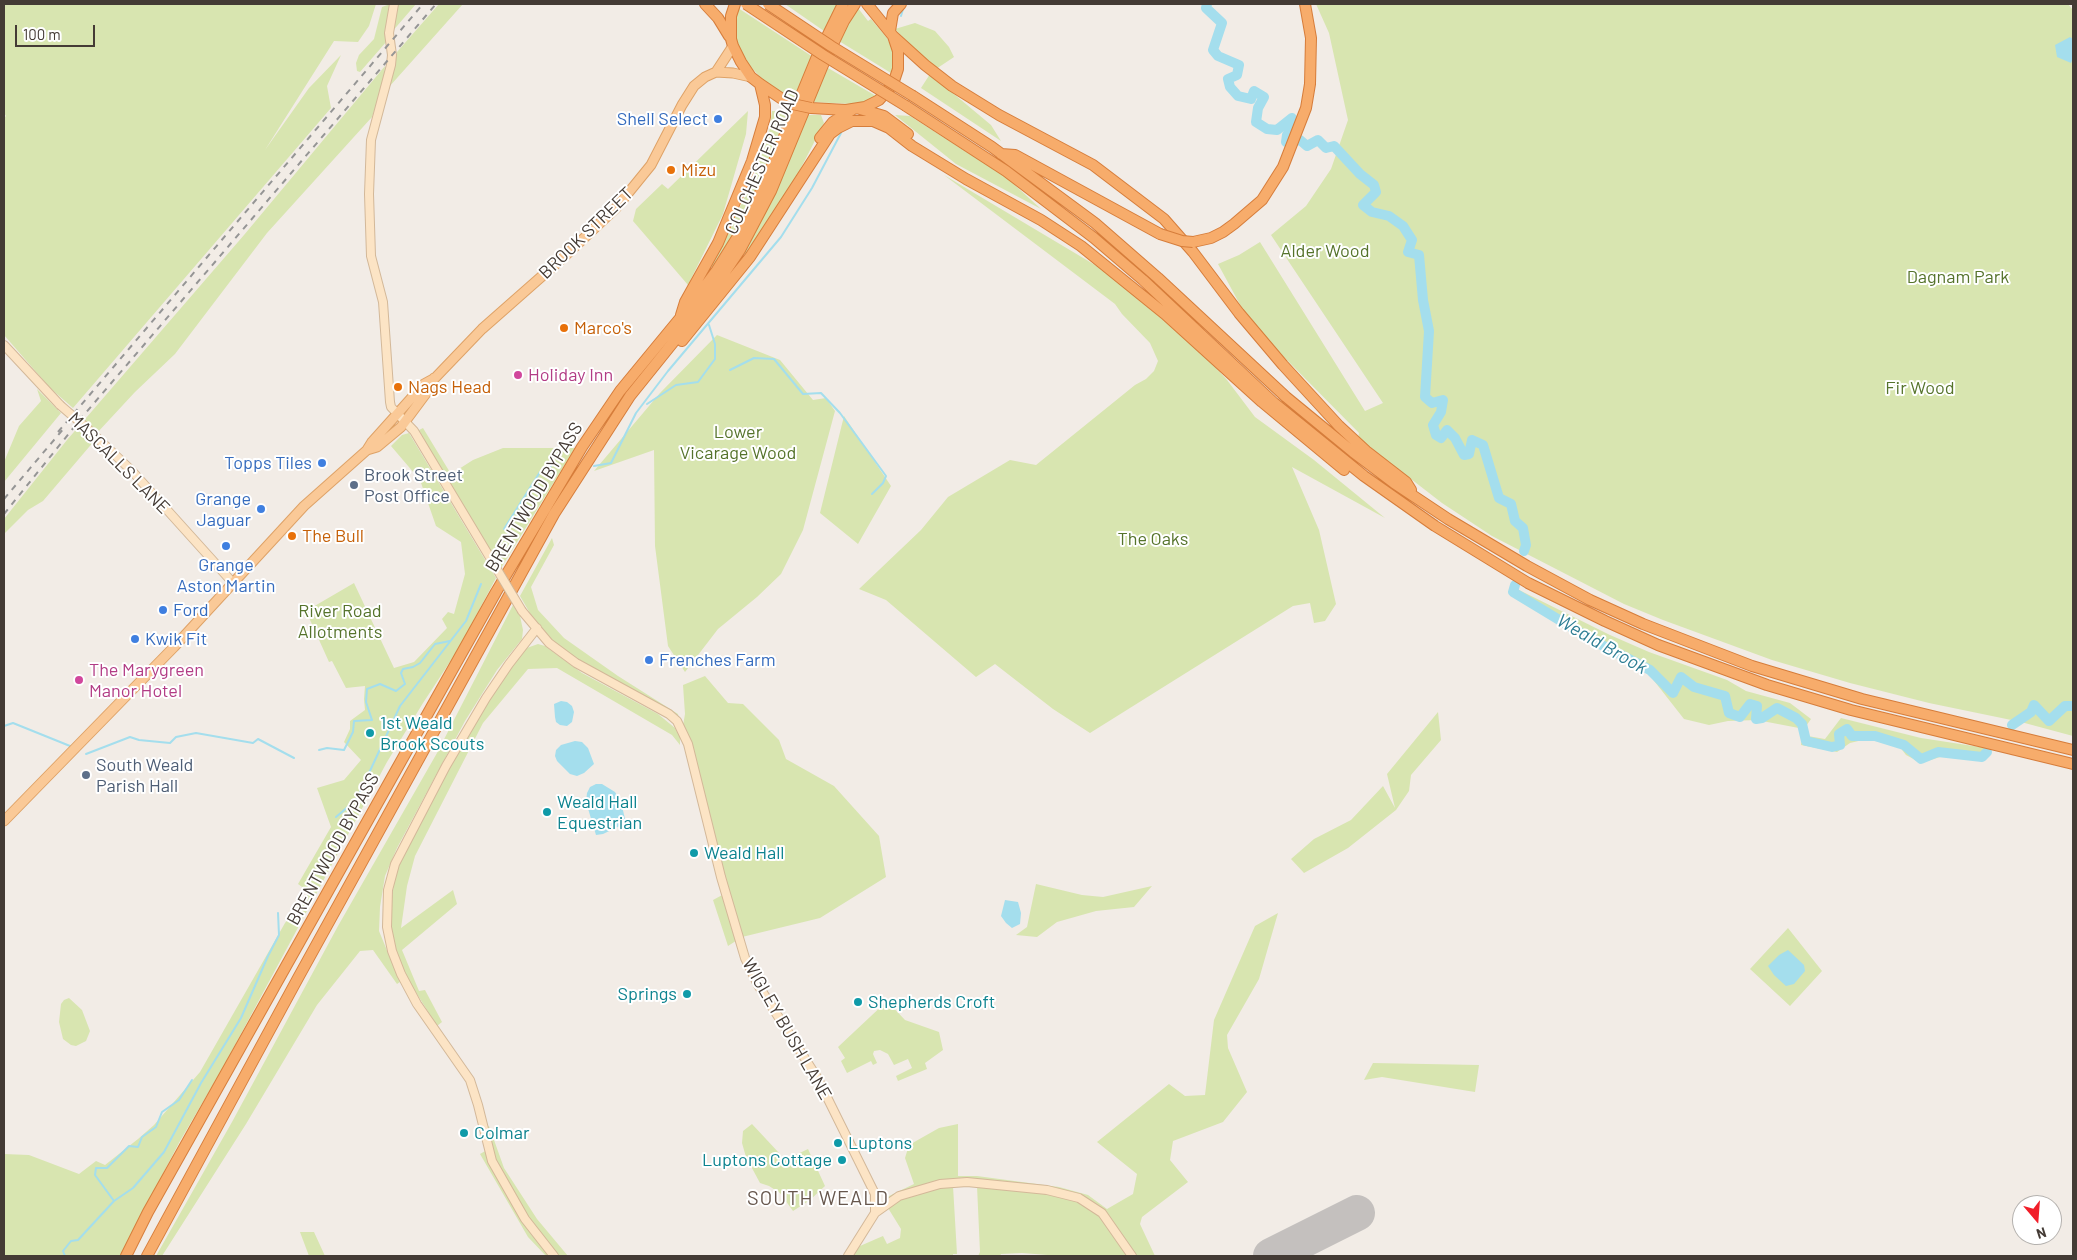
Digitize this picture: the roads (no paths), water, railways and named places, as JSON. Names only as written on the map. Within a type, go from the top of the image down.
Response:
[{"type":"highway","points":[[705,4],[718,18],[752,77],[788,103],[811,108],[875,112],[894,122],[928,154]]},
{"type":"highway","points":[[732,42],[731,16],[735,4]]},
{"type":"highway","points":[[746,4],[823,55],[983,155],[1053,206],[1126,265],[1303,428],[1412,511],[1484,557],[1528,582],[1605,621],[1694,659],[1758,682],[1823,702],[2073,764]]},
{"type":"highway","points":[[768,4],[1000,153],[1061,197],[1115,240],[1158,278],[1286,397],[1376,470],[1491,545],[1548,578],[1616,612],[1698,646],[1770,672],[1843,694],[2073,750]]},
{"type":"highway","name":"COLCHESTER ROAD","points":[[681,317],[722,262],[752,210],[812,67],[844,4]]},
{"type":"highway","name":"COLCHESTER ROAD","points":[[630,396],[700,308],[740,250],[771,191],[823,64],[844,21],[855,4]]},
{"type":"highway","points":[[867,4],[891,34],[925,65],[952,86],[998,115],[1093,165],[1164,219],[1193,252],[1239,313],[1283,365],[1339,426],[1366,451],[1406,482],[1418,498]]},
{"type":"highway","points":[[804,174],[824,131],[833,122],[879,100],[893,84],[899,63],[898,51],[891,34],[893,13],[901,4]]},
{"type":"highway","points":[[1000,153],[1015,155],[1160,234],[1182,241],[1194,242],[1217,235],[1234,224],[1262,200],[1283,167],[1298,131],[1306,108],[1312,64],[1311,38],[1305,4]]},
{"type":"highway","points":[[681,317],[685,302],[718,243],[752,161],[764,117],[765,105],[760,84]]},
{"type":"highway","points":[[630,396],[660,367],[732,279],[767,233],[830,134],[843,125],[858,120],[873,121],[884,125],[917,149],[966,179],[1041,220],[1103,260],[1196,329]]},
{"type":"highway","points":[[1081,246],[1160,309],[1262,402],[1321,452],[1380,495],[1412,511]]},
{"type":"highway","name":"BRENTWOOD BYPASS","points":[[126,1256],[153,1204],[472,635],[556,491],[598,421],[620,391],[681,317]]},
{"type":"highway","name":"BRENTWOOD BYPASS","points":[[147,1256],[554,514],[630,396]]},
{"type":"main road","name":"BROOK STREET","points":[[4,821],[118,706],[304,506],[367,450],[424,384],[434,378],[482,329],[616,208],[651,165],[688,93],[698,81],[716,72],[732,42]]},
{"type":"main road","points":[[716,72],[752,77]]},
{"type":"main road","name":"BROOK STREET","points":[[367,450],[378,447],[405,421],[430,388],[434,378]]},
{"type":"street","points":[[394,4],[389,33],[392,55],[391,65],[371,140],[370,256],[383,302],[391,407],[405,421]]},
{"type":"street","name":"MASCALLS LANE","points":[[4,345],[60,406],[89,430],[132,471],[234,582]]},
{"type":"street","name":"WIGLEY BUSH LANE","points":[[405,421],[418,438],[522,611],[549,643],[576,663],[668,714],[676,721],[688,744],[721,877],[744,958],[758,985],[818,1079],[876,1197],[875,1213]]},
{"type":"street","points":[[537,628],[508,664],[486,698],[446,766],[395,864],[388,890],[387,927],[392,951],[401,974],[417,1004],[470,1080],[492,1161],[525,1219],[554,1256]]},
{"type":"street","points":[[848,1256],[875,1213],[899,1196],[940,1184],[967,1182],[1047,1190],[1079,1198],[1102,1213],[1132,1256]]},
{"type":"street","points":[[876,1197],[892,1201]]},
{"type":"water","points":[[2070,37],[2073,39],[2073,58],[2071,63],[2057,57],[2055,45]]},
{"type":"water","points":[[561,701],[567,702],[572,706],[574,712],[572,722],[567,726],[556,722],[554,704]]},
{"type":"water","points":[[575,741],[582,742],[588,748],[594,764],[584,773],[577,776],[570,774],[557,761],[555,756],[556,750],[561,745]]},
{"type":"water","points":[[602,784],[615,792],[621,802],[626,823],[603,834],[596,835],[586,802],[590,787]]},
{"type":"water","points":[[1005,900],[1018,902],[1021,913],[1020,924],[1012,928],[1001,916]]},
{"type":"water","points":[[1788,950],[1804,965],[1805,971],[1794,984],[1786,986],[1774,975],[1768,966],[1779,955]]},
{"type":"waterway","name":"Weald Brook","points":[[1207,4],[1206,8],[1222,23],[1213,50],[1218,56],[1239,65],[1237,75],[1228,79],[1230,87],[1238,96],[1251,99],[1254,91],[1264,97],[1258,108],[1256,122],[1267,129],[1277,130],[1292,118],[1296,127],[1287,135],[1286,142],[1300,140],[1307,146],[1318,140],[1326,148],[1334,146],[1360,174],[1374,185],[1376,192],[1363,205],[1372,212],[1389,216],[1403,226],[1412,240],[1408,252],[1419,255],[1423,300],[1429,331],[1425,397],[1432,403],[1443,400],[1441,412],[1433,425],[1436,435],[1441,438],[1447,430],[1455,438],[1464,455],[1469,454],[1472,440],[1483,445],[1499,498],[1511,504],[1515,521],[1523,528],[1526,545],[1524,551]]},
{"type":"waterway","points":[[901,16],[903,9]]},
{"type":"waterway","points":[[594,466],[611,463],[636,413],[668,371],[781,237],[812,188],[841,133]]},
{"type":"waterway","points":[[647,404],[676,385],[698,382],[715,359],[715,344],[709,325]]},
{"type":"waterway","points":[[730,370],[754,358],[774,359],[803,394],[821,393],[840,413],[886,476],[883,483],[872,494]]},
{"type":"waterway","points":[[504,529],[540,472],[551,466]]},
{"type":"waterway","points":[[336,817],[357,799],[400,706],[466,621],[481,584]]},
{"type":"waterway","name":"Weald Brook","points":[[1515,585],[1513,592],[1594,641],[1650,670],[1673,693],[1681,677],[1694,687],[1725,696],[1729,713],[1740,717],[1750,704],[1757,706],[1756,719],[1762,718],[1777,708],[1796,718],[1802,724],[1806,741],[1832,747],[1840,745],[1839,734],[1847,729],[1852,736],[1875,736],[1904,745],[1921,759],[1938,752],[1982,757],[1987,752]]},
{"type":"waterway","points":[[319,750],[327,748],[344,750],[353,732],[354,721],[372,720],[366,702],[367,689],[380,684],[396,691],[405,684],[401,673],[403,669],[420,663],[435,644],[450,641]]},
{"type":"waterway","name":"Weald Brook","points":[[2012,725],[2031,712],[2034,705],[2049,721],[2065,706],[2073,706]]},
{"type":"waterway","points":[[4,726],[13,723],[70,746]]},
{"type":"waterway","points":[[86,754],[130,737],[139,740],[170,743],[176,737],[196,733],[253,743],[258,739],[294,758]]},
{"type":"waterway","points":[[65,1256],[63,1251],[71,1241],[78,1240],[114,1201],[133,1188],[164,1152],[201,1083],[241,1018],[279,935],[278,913]]},
{"type":"waterway","points":[[114,1201],[95,1175],[96,1168],[107,1168],[129,1146],[138,1147],[142,1137],[156,1127],[162,1112],[179,1100],[192,1080]]},
{"type":"railway","points":[[58,432],[423,4]]},
{"type":"railway","points":[[4,514],[83,416],[436,4]]},
{"type":"railway","points":[[4,499],[65,427]]},
{"type":"place","name":"Shell Select","points":[[718,119]]},
{"type":"place","name":"Mizu","points":[[671,170]]},
{"type":"place","name":"Marco's","points":[[564,328]]},
{"type":"place","name":"Holiday Inn","points":[[518,375]]},
{"type":"place","name":"Nags Head","points":[[398,387]]},
{"type":"place","name":"Topps Tiles","points":[[322,463]]},
{"type":"place","name":"Brook Street Post Office","points":[[354,485]]},
{"type":"place","name":"Grange Jaguar","points":[[261,509]]},
{"type":"place","name":"The Bull","points":[[292,536]]},
{"type":"place","name":"Grange Aston Martin","points":[[226,546]]},
{"type":"place","name":"Ford","points":[[163,610]]},
{"type":"place","name":"Kwik Fit","points":[[135,639]]},
{"type":"place","name":"Frenches Farm","points":[[649,660]]},
{"type":"place","name":"The Marygreen Manor Hotel","points":[[79,680]]},
{"type":"place","name":"1st Weald Brook Scouts","points":[[370,733]]},
{"type":"place","name":"South Weald Parish Hall","points":[[86,775]]},
{"type":"place","name":"Weald Hall Equestrian","points":[[547,812]]},
{"type":"place","name":"Weald Hall","points":[[694,853]]},
{"type":"place","name":"Springs","points":[[687,994]]},
{"type":"place","name":"Shepherds Croft","points":[[858,1002]]},
{"type":"place","name":"Colmar","points":[[464,1133]]},
{"type":"place","name":"Luptons","points":[[838,1143]]},
{"type":"place","name":"Luptons Cottage","points":[[842,1160]]},
{"type":"district","name":"SOUTH WEALD","points":[[818,1198]]},
{"type":"park label","name":"Alder Wood","points":[[1325,251]]},
{"type":"park label","name":"Dagnam Park","points":[[1958,277]]},
{"type":"park label","name":"Fir Wood","points":[[1920,388]]},
{"type":"park label","name":"Lower Vicarage Wood","points":[[738,442]]},
{"type":"park label","name":"The Oaks","points":[[1153,539]]},
{"type":"park label","name":"River Road Allotments","points":[[340,621]]}]
